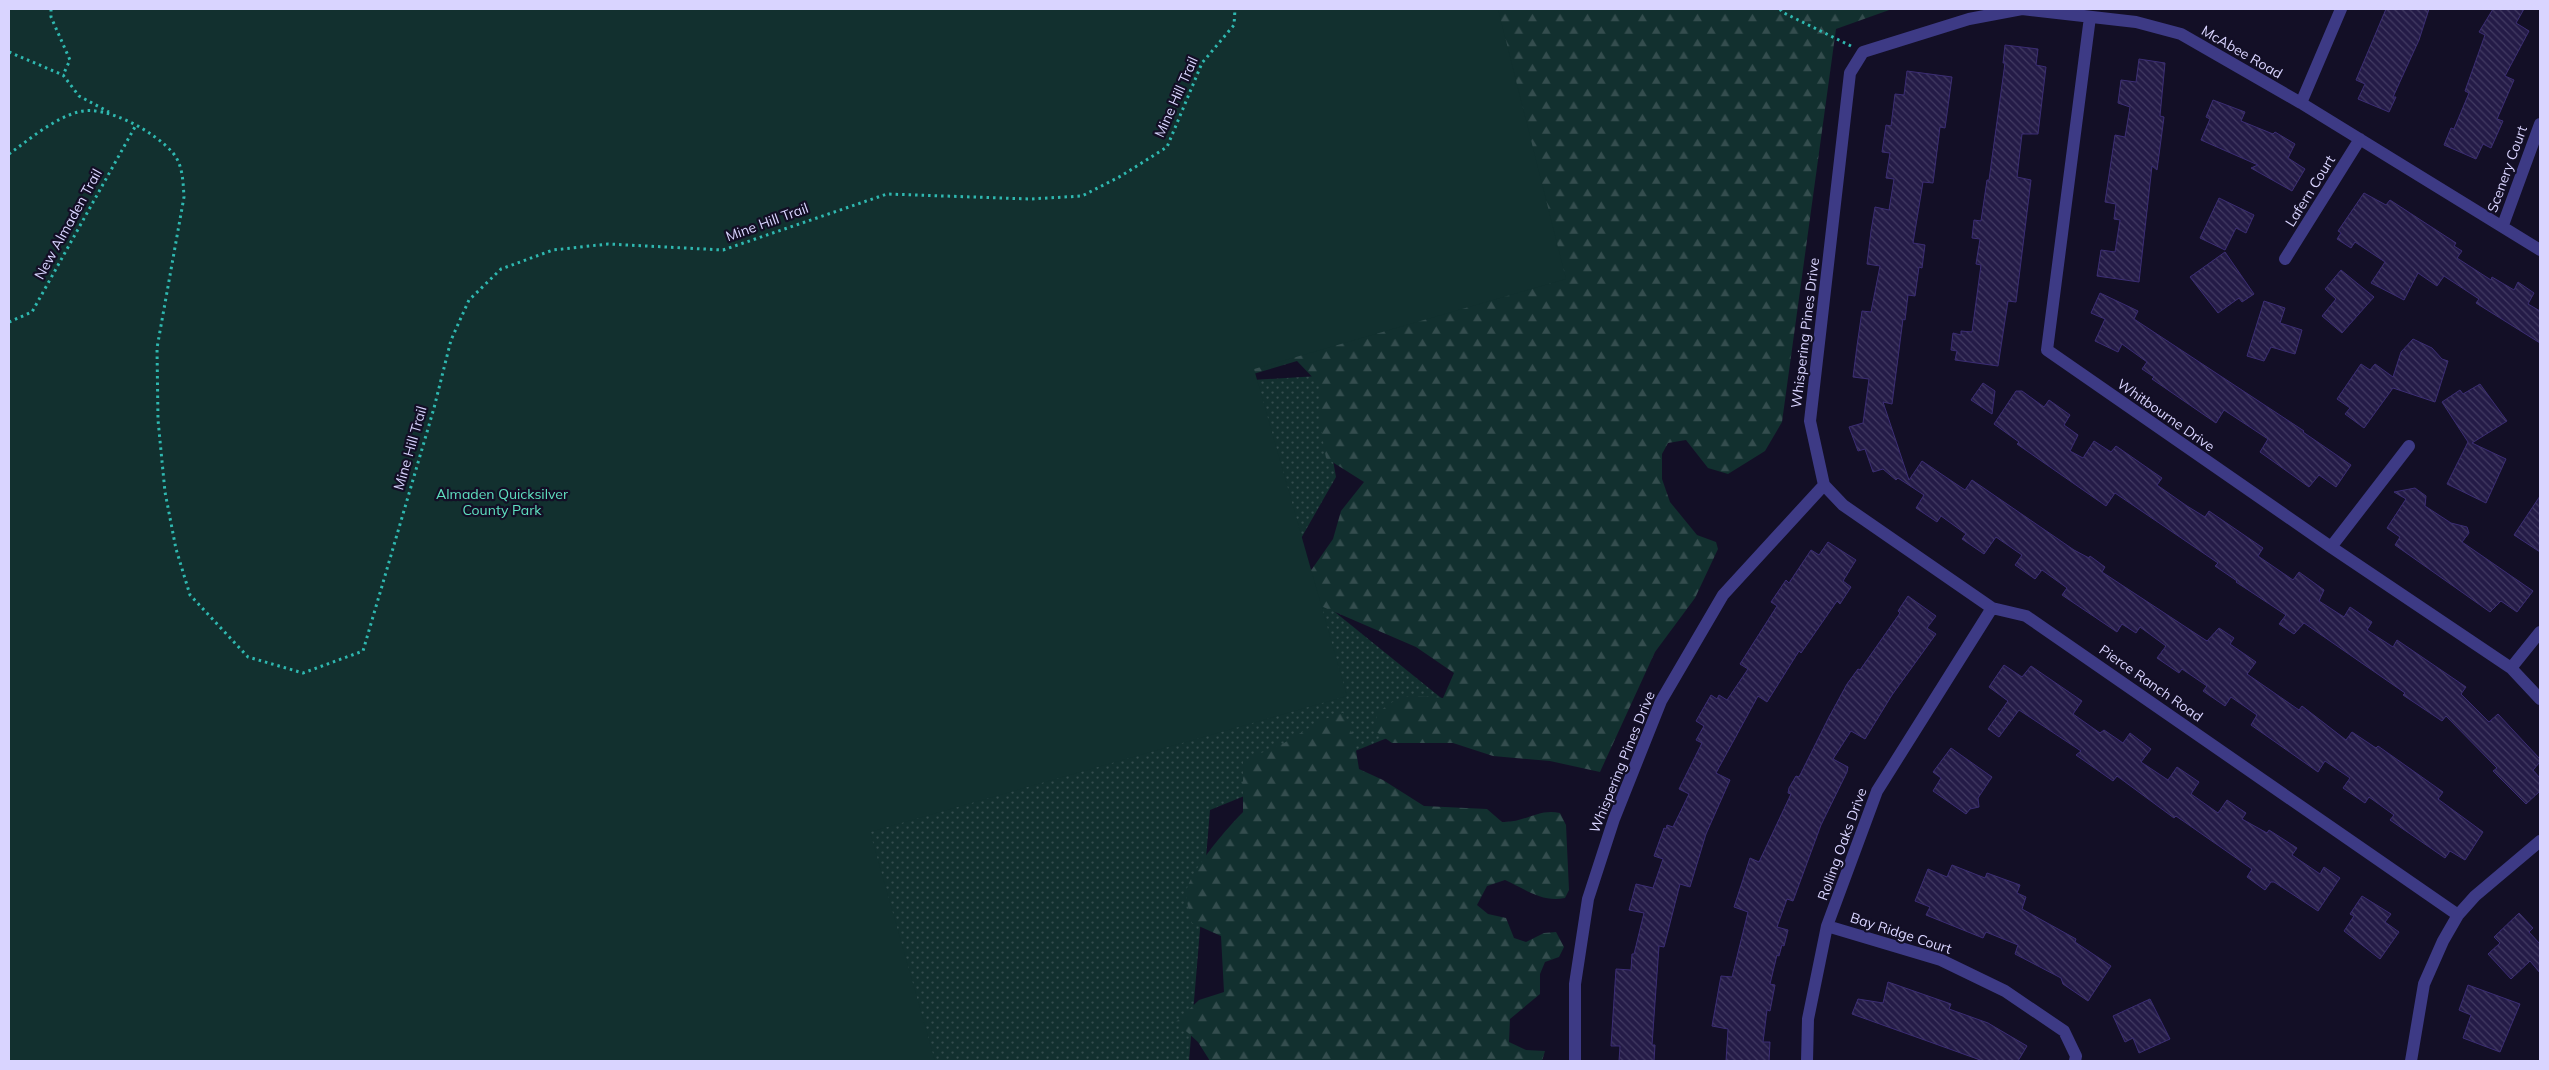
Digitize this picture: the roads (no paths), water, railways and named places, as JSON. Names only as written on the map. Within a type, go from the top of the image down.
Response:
[{"type":"street","points":[[2301,103],[2341,9]]},
{"type":"street","name":"McAbee Road","points":[[1863,52],[1969,19],[2018,10],[2136,22],[2181,34],[2301,103],[2503,225],[2540,250]]},
{"type":"street","name":"Whitbourne Drive","points":[[2090,17],[2046,350],[2331,547],[2511,668],[2540,700]]},
{"type":"street","name":"Whispering Pines Drive","points":[[1576,1061],[1575,984],[1588,899],[1614,819],[1661,701],[1724,595],[1824,485],[1810,421],[1850,73],[1863,52]]},
{"type":"street","name":"Scenery Court","points":[[2503,225],[2540,124]]},
{"type":"street","name":"Lafern Court","points":[[2285,259],[2360,139]]},
{"type":"street","points":[[2331,547],[2409,446]]},
{"type":"street","name":"Pierce Ranch Road","points":[[1824,485],[1843,505],[1992,608],[2026,616],[2458,915]]},
{"type":"street","name":"Rolling Oaks Drive","points":[[1807,1061],[1808,1019],[1827,926],[1877,791],[1992,608]]},
{"type":"street","points":[[2511,668],[2540,632]]},
{"type":"street","points":[[2412,1061],[2424,984],[2443,941],[2458,915],[2475,896],[2540,840]]},
{"type":"street","name":"Bay Ridge Court","points":[[1827,926],[1941,960],[2005,991],[2064,1031],[2076,1056],[2075,1061]]},
{"type":"park label","name":"Almaden Quicksilver County Park","points":[[502,502]]}]
